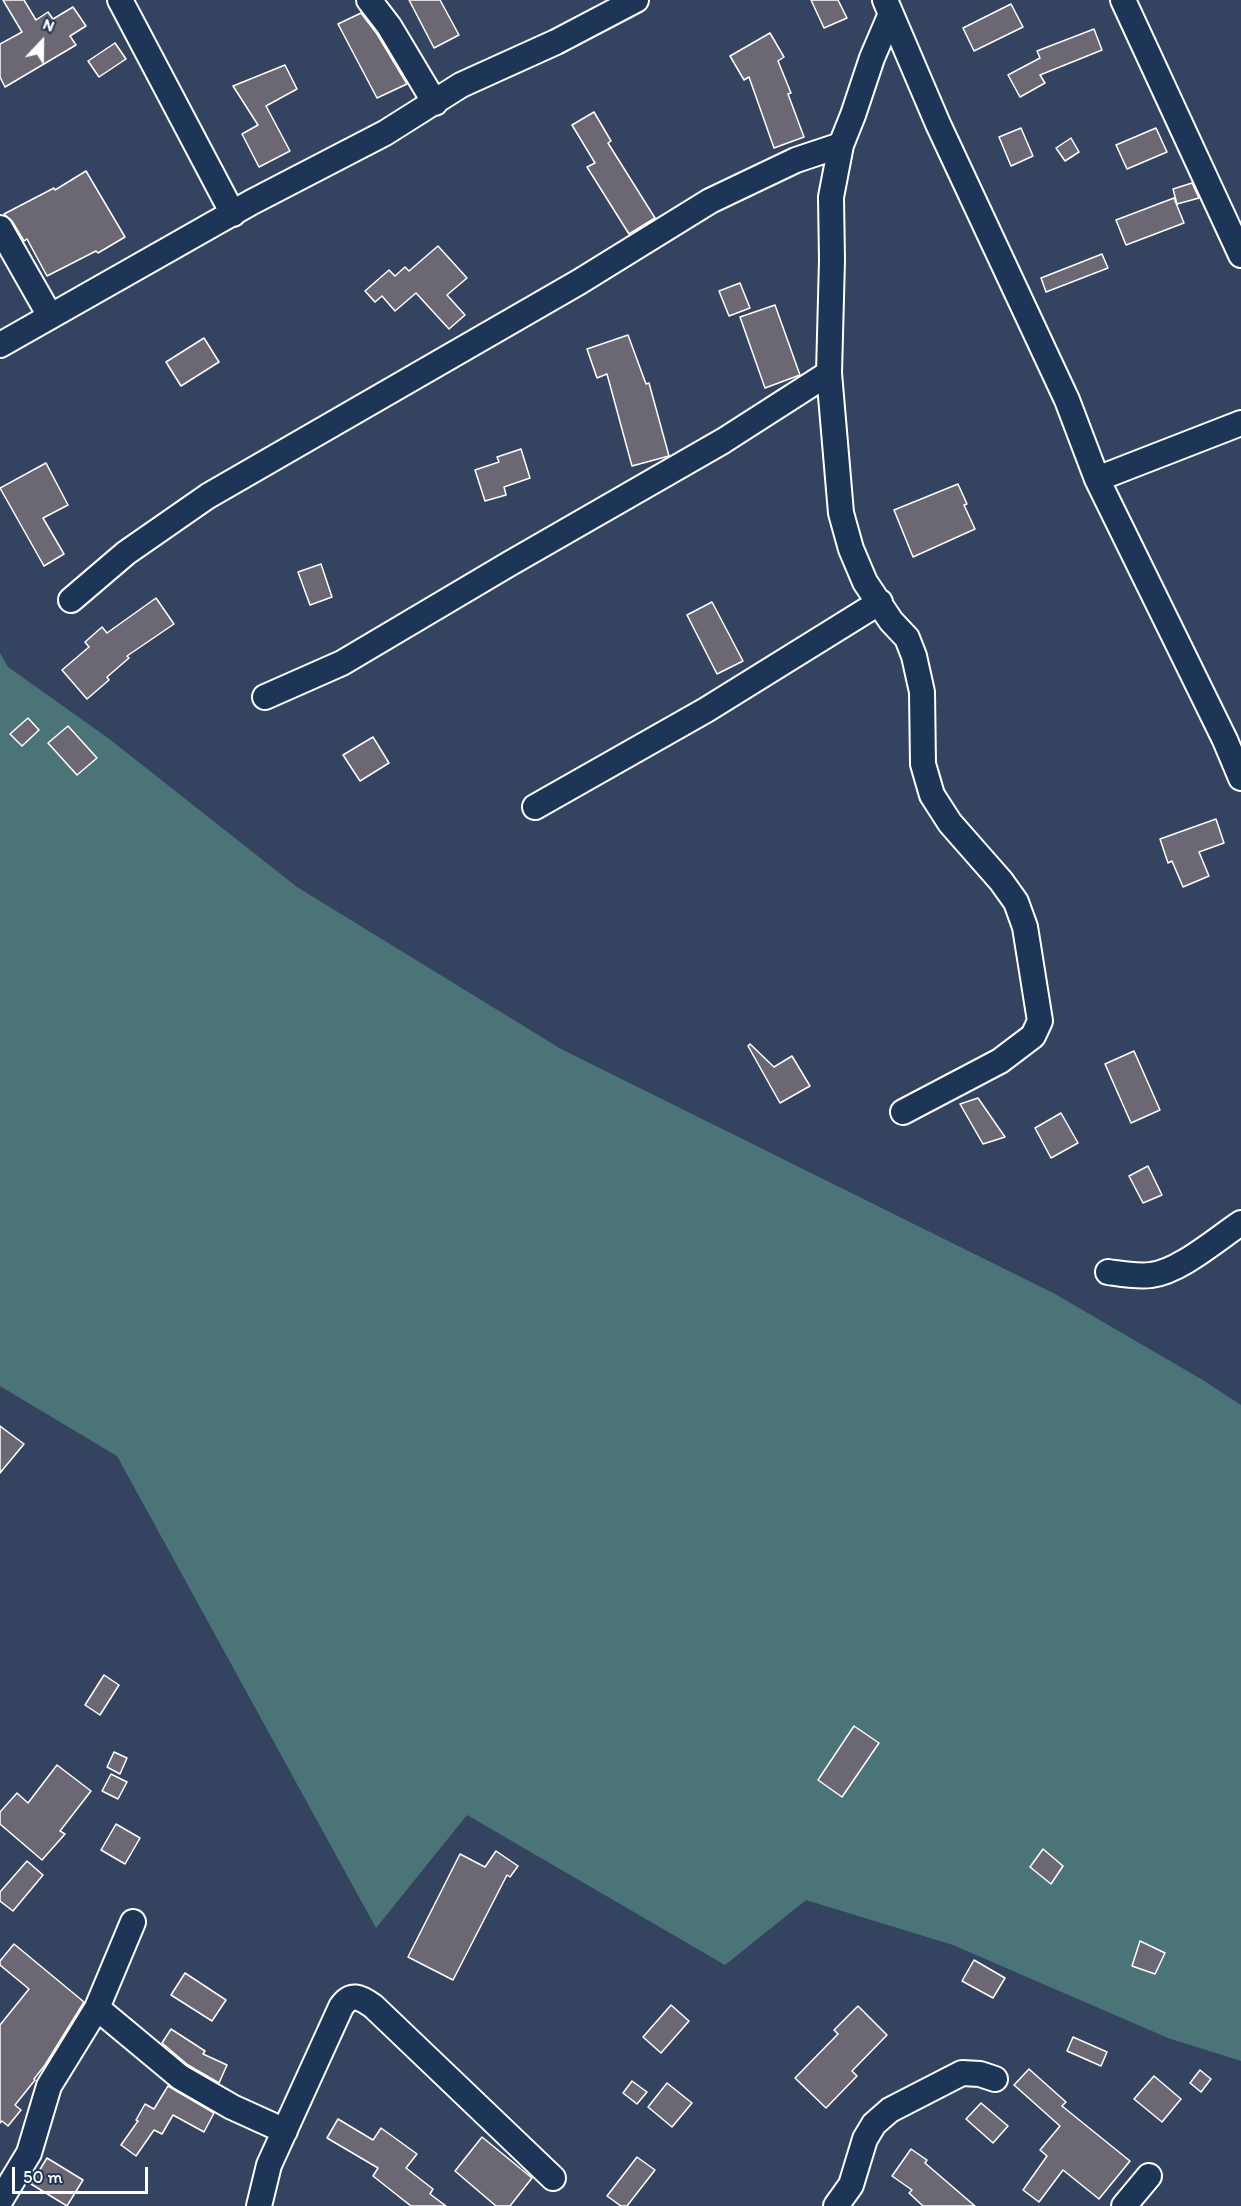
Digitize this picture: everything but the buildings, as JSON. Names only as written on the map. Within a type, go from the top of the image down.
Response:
[{"type":"street","points":[[120,0],[233,214]]},
{"type":"street","points":[[369,0],[389,26],[435,103]]},
{"type":"street","points":[[0,345],[319,166],[385,133],[461,86],[556,42],[636,0]]},
{"type":"street","points":[[1123,0],[1241,255]]},
{"type":"street","points":[[887,8],[853,115],[841,145],[831,197],[829,373],[841,513],[850,549],[865,582],[891,621],[907,638],[914,656],[922,692],[923,764],[932,795],[950,823],[1001,881],[1016,902],[1025,927],[1040,1021],[1033,1036],[1000,1061],[903,1112]]},
{"type":"street","points":[[887,8],[938,124],[1067,400],[1097,479],[1225,740],[1241,778]]},
{"type":"street","points":[[71,600],[126,553],[208,496],[579,282],[710,201],[796,160],[841,145]]},
{"type":"street","points":[[0,228],[50,316]]},
{"type":"street","points":[[265,697],[342,663],[723,441],[829,373]]},
{"type":"street","points":[[1097,479],[1241,423]]},
{"type":"street","points":[[535,807],[706,710],[880,602]]},
{"type":"street","points":[[1108,1272],[1139,1275],[1162,1272],[1180,1266],[1241,1223]]},
{"type":"street","points":[[0,2201],[29,2153],[49,2086],[97,2008],[133,1922]]},
{"type":"street","points":[[259,2206],[269,2165],[341,2007],[346,1999],[352,1996],[360,1997],[373,2006],[553,2178]]},
{"type":"street","points":[[97,2008],[180,2077],[232,2107],[285,2131]]},
{"type":"street","points":[[836,2206],[851,2185],[865,2139],[874,2124],[890,2110],[962,2073],[980,2074],[995,2079]]},
{"type":"street","points":[[1124,2206],[1149,2176]]},
{"type":"green space","points":[[0,653],[8,667],[108,738],[297,887],[561,1049],[1055,1294],[1201,1379],[1241,1405],[1241,2061],[1168,2038],[953,1945],[806,1900],[725,1965],[467,1815],[376,1928],[117,1456],[0,1386]]}]
